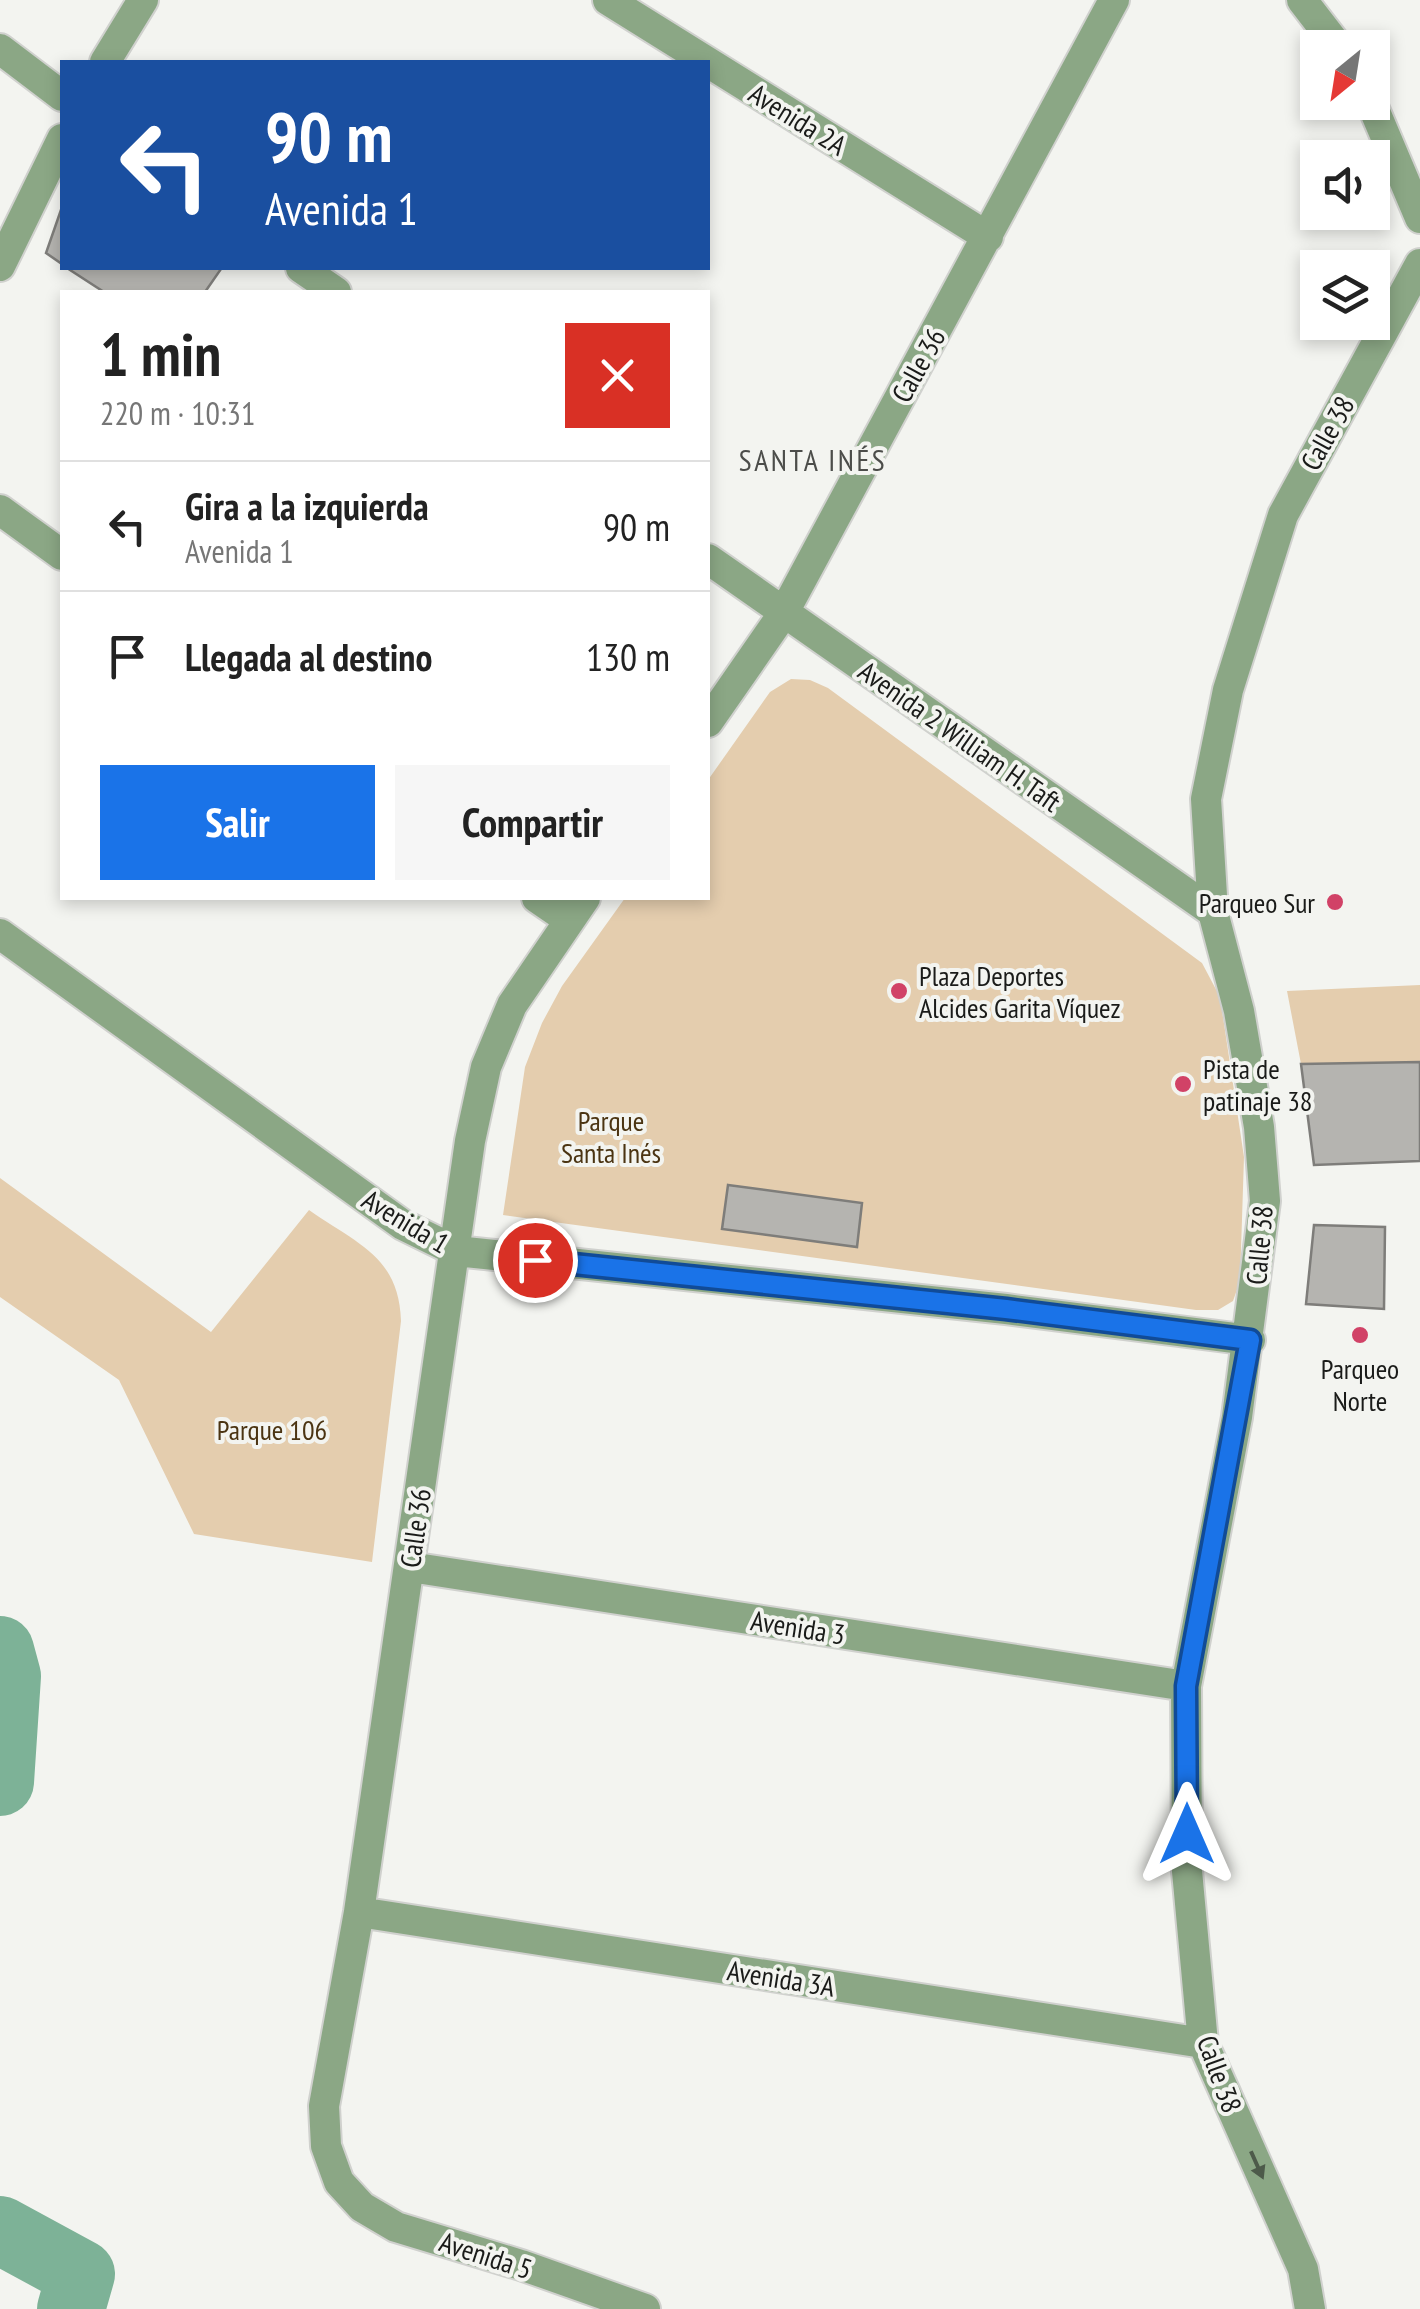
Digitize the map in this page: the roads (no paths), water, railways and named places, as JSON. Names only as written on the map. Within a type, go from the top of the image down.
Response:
[{"type":"street","points":[[106,60],[144,0]]},
{"type":"street","name":"Avenida 2A","points":[[608,0],[704,60]]},
{"type":"street","name":"Calle 36","points":[[710,719],[783,614],[1114,0]]},
{"type":"street","points":[[1302,0],[1326,30]]},
{"type":"street","points":[[0,50],[60,95]]},
{"type":"street","name":"Avenida 2A","points":[[710,64],[988,238]]},
{"type":"street","points":[[1378,120],[1420,218]]},
{"type":"street","points":[[0,266],[60,143]]},
{"type":"street","name":"Calle 38","points":[[1310,2309],[1302,2270],[1204,2043],[1188,1871],[1186,1686],[1250,1340],[1265,1200],[1259,1127],[1239,1011],[1213,912],[1206,800],[1228,690],[1282,515],[1420,264]]},
{"type":"street","points":[[304,270],[333,290]]},
{"type":"street","points":[[0,510],[60,554]]},
{"type":"street","name":"Avenida 2 William H. Taft","points":[[710,561],[1213,912]]},
{"type":"street","points":[[544,900],[577,909]]},
{"type":"street","name":"Calle 36","points":[[339,2182],[326,2146],[324,2106],[359,1912],[470,1140],[486,1066],[512,1006],[577,909]]},
{"type":"street","name":"Avenida 1","points":[[0,934],[403,1225],[456,1252],[1006,1309],[1250,1340]]},
{"type":"street","name":"Avenida 3","points":[[410,1567],[1186,1686]]},
{"type":"street","name":"Avenida 3A","points":[[359,1912],[1204,2043]]},
{"type":"street","name":"Avenida 5","points":[[339,2182],[362,2207],[396,2227],[522,2265],[646,2309]]},
{"type":"waterway","points":[[0,1650],[7,1676],[0,1782]]},
{"type":"waterway","points":[[0,2230],[81,2274],[71,2309]]},
{"type":"place","name":"Parqueo Sur","points":[[1335,902]]},
{"type":"place","name":"Plaza Deportes Alcides Garita Víquez","points":[[899,991]]},
{"type":"place","name":"Pista de patinaje 38","points":[[1183,1084]]},
{"type":"place","name":"Parqueo Norte","points":[[1360,1335]]},
{"type":"district","name":"SANTA INÉS","points":[[813,459]]},
{"type":"park label","name":"Parque Santa Inés","points":[[611,1136]]},
{"type":"park label","name":"Parque 106","points":[[272,1429]]}]
